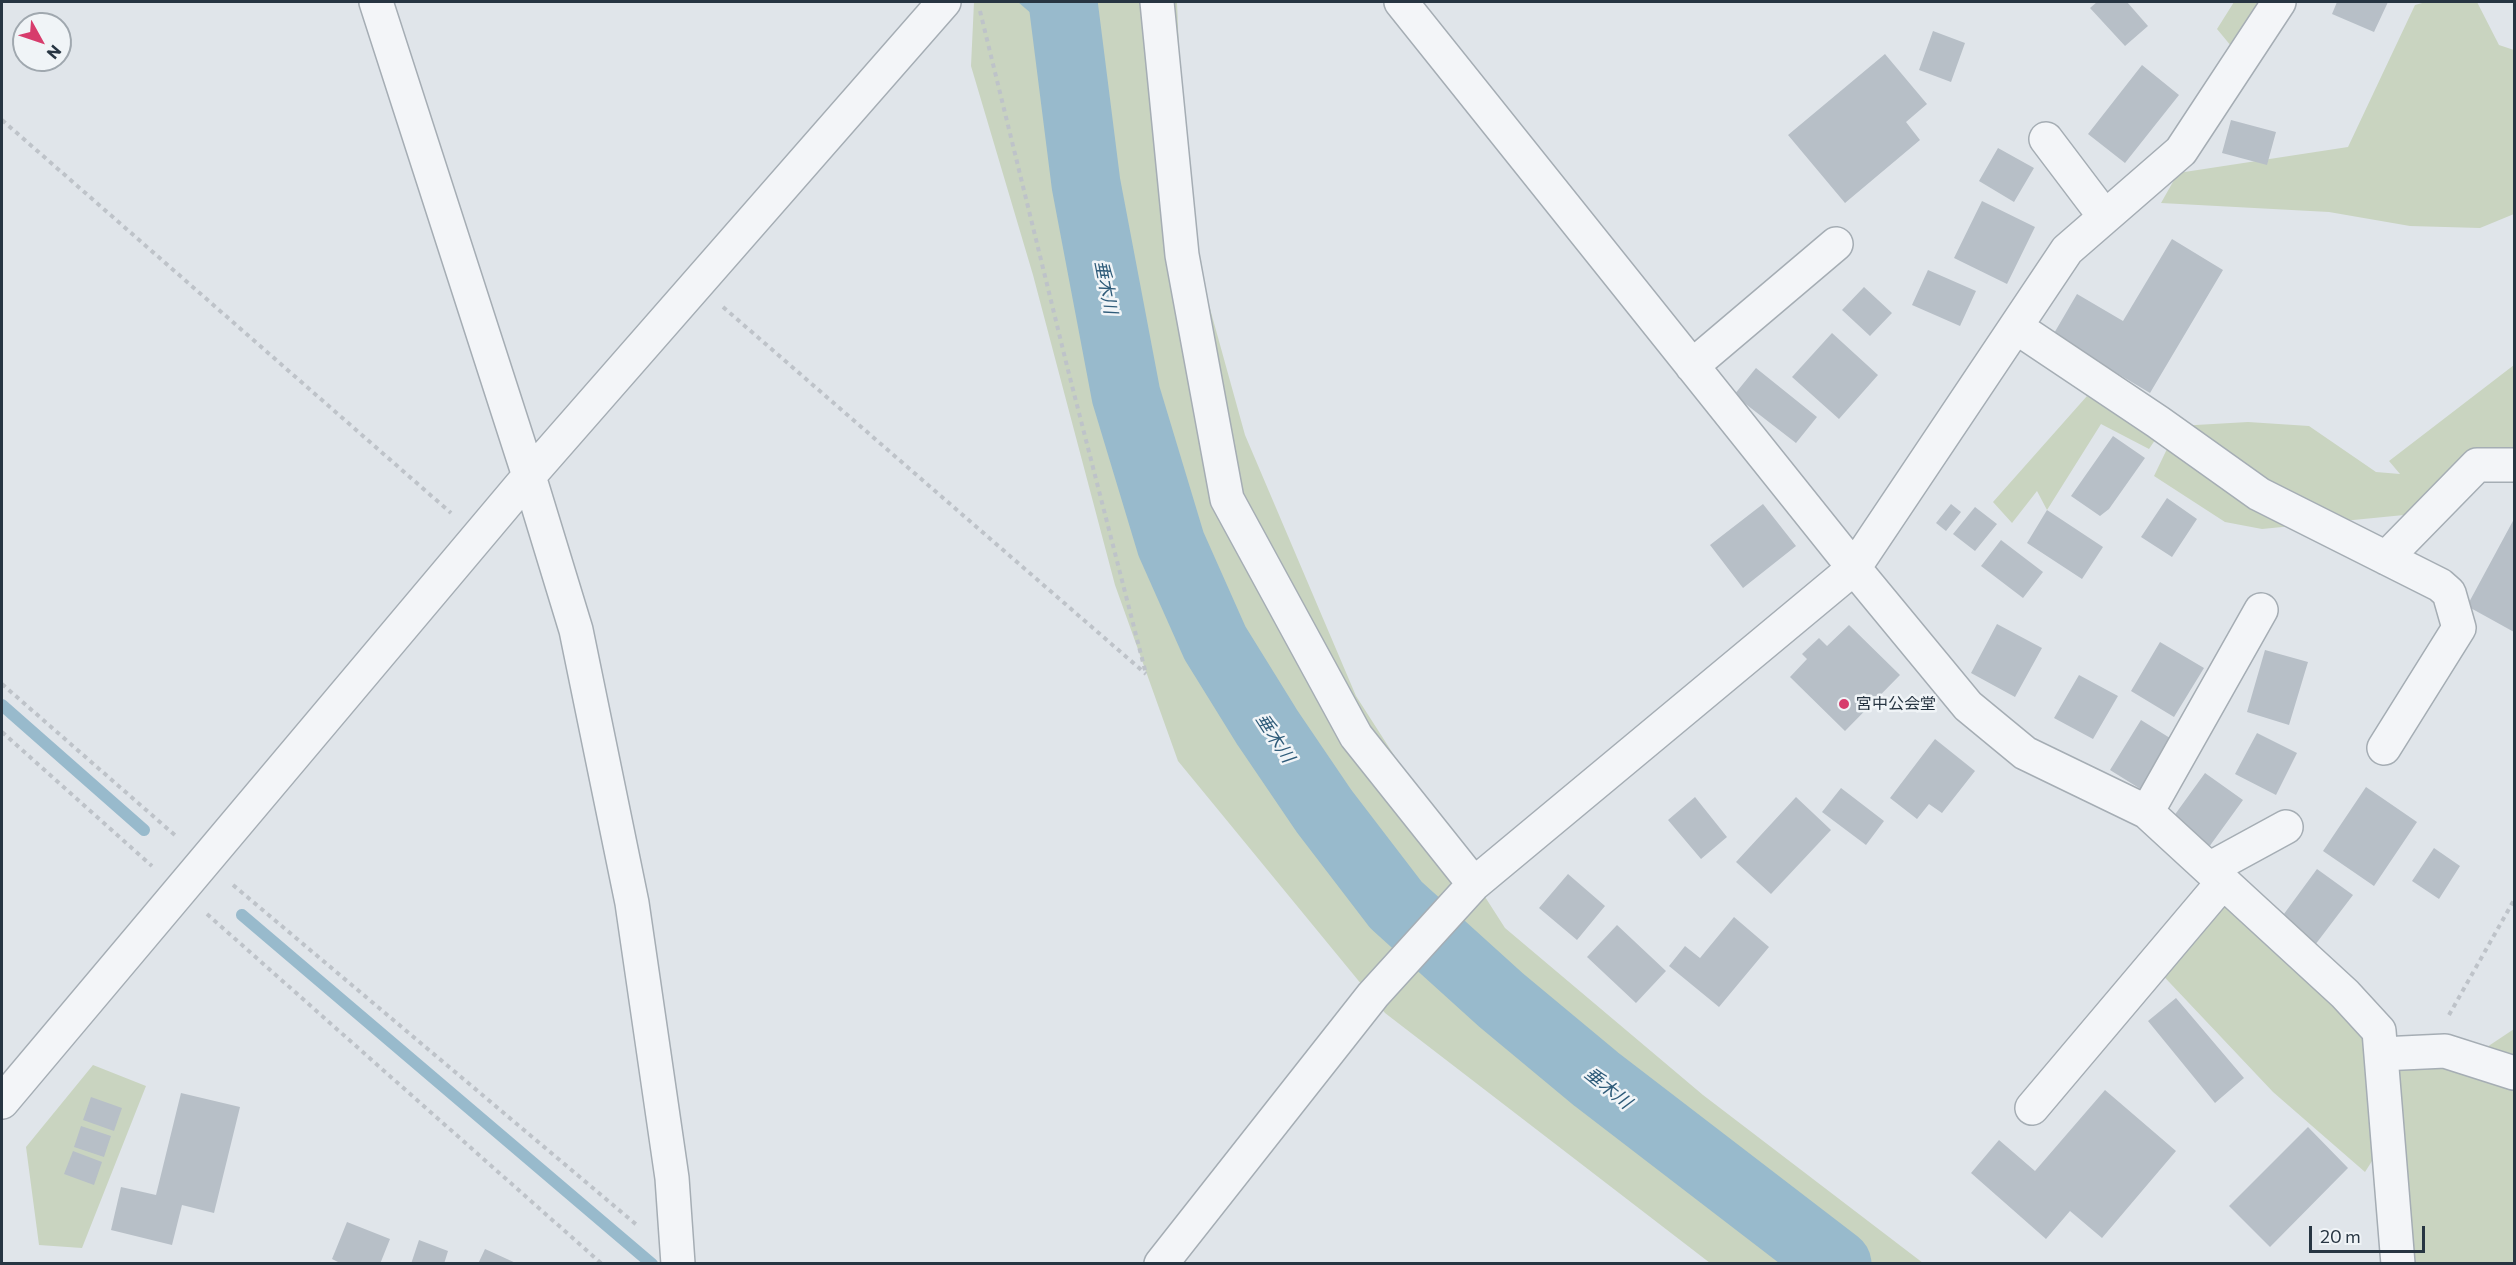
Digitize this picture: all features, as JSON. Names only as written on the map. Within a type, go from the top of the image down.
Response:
[{"type":"street","points":[[376,2],[529,476],[576,630],[632,903],[672,1178],[678,1261]]},
{"type":"street","points":[[2,1102],[529,476],[944,2]]},
{"type":"street","points":[[1157,2],[1182,255],[1227,499],[1356,736],[1474,884]]},
{"type":"street","points":[[1401,2],[1854,568],[1968,706],[2025,753],[2147,812],[2345,994],[2379,1031],[2398,1263]]},
{"type":"street","points":[[1161,1263],[1373,995],[1474,884],[1854,568],[2067,250],[2181,151],[2279,2]]},
{"type":"street","points":[[2046,139],[2105,217]]},
{"type":"street","points":[[1692,366],[1836,244]]},
{"type":"street","points":[[2016,327],[2158,422],[2259,494],[2440,585],[2449,593],[2459,628],[2384,748]]},
{"type":"street","points":[[2386,558],[2477,465],[2514,465]]},
{"type":"street","points":[[2147,812],[2261,610]]},
{"type":"street","points":[[2032,1108],[2216,875],[2286,827]]},
{"type":"street","points":[[2381,1054],[2445,1051],[2514,1073]]},
{"type":"path","points":[[697,285],[1146,674],[1068,370],[978,2]]},
{"type":"path","points":[[2,120],[478,537]]},
{"type":"path","points":[[2,684],[205,861],[678,1261]]},
{"type":"path","points":[[2,732],[603,1263]]},
{"type":"path","points":[[2428,1052],[2514,900]]},
{"type":"green space","points":[[974,2],[1177,2],[1186,222],[1245,435],[1356,696],[1505,928],[1703,1095],[1923,1263],[1710,1263],[1385,1013],[1178,761],[1115,585],[1033,275],[971,66]]},
{"type":"green space","points":[[2234,2],[2279,2],[2241,58],[2217,29]]},
{"type":"green space","points":[[2426,2],[2477,2],[2499,45],[2514,50],[2514,214],[2480,228],[2410,226],[2329,212],[2161,203],[2178,173],[2348,147],[2415,5]]},
{"type":"green space","points":[[2514,365],[2514,469],[2428,503],[2404,515],[2262,529],[2225,522],[2154,476],[2178,426],[2248,422],[2309,426],[2376,472],[2400,474],[2389,461]]},
{"type":"green space","points":[[2087,396],[2157,437],[2149,449],[2101,424],[2047,510],[2037,491],[2012,523],[1993,502]]},
{"type":"green space","points":[[2222,887],[2379,1031],[2379,1150],[2365,1172],[2273,1092],[2153,965]]},
{"type":"green space","points":[[2514,1029],[2514,1263],[2406,1263],[2381,1054],[2481,1051]]},
{"type":"green space","points":[[93,1065],[146,1086],[82,1248],[39,1245],[26,1147]]},
{"type":"water","points":[[1018,2],[1086,2],[1098,123],[1078,123],[1069,46]]},
{"type":"building","points":[[2097,2],[2127,2],[2148,26],[2125,46],[2090,8]]},
{"type":"building","points":[[2337,2],[2388,2],[2374,32],[2332,14]]},
{"type":"building","points":[[1933,31],[1965,43],[1951,82],[1919,70]]},
{"type":"building","points":[[1885,54],[1927,104],[1906,122],[1920,140],[1845,203],[1788,135]]},
{"type":"building","points":[[2142,65],[2179,95],[2125,163],[2088,134]]},
{"type":"building","points":[[2231,120],[2276,132],[2267,165],[2222,153]]},
{"type":"building","points":[[1998,148],[2034,168],[2014,202],[1979,181]]},
{"type":"building","points":[[1982,201],[2035,227],[2007,284],[1954,258]]},
{"type":"building","points":[[2172,239],[2223,270],[2150,393],[2053,335],[2077,294],[2123,321]]},
{"type":"building","points":[[1928,270],[1976,291],[1960,326],[1912,305]]},
{"type":"building","points":[[1864,287],[1892,313],[1870,336],[1842,310]]},
{"type":"building","points":[[1832,333],[1878,375],[1839,419],[1792,377]]},
{"type":"building","points":[[1756,368],[1817,417],[1796,443],[1734,395]]},
{"type":"building","points":[[2113,436],[2145,458],[2109,509],[2100,516],[2071,496]]},
{"type":"building","points":[[2167,498],[2197,519],[2172,557],[2141,537]]},
{"type":"building","points":[[1763,504],[1796,546],[1743,588],[1710,545]]},
{"type":"building","points":[[1951,504],[1961,512],[1946,531],[1936,523]]},
{"type":"building","points":[[1975,507],[1997,524],[1975,551],[1953,534]]},
{"type":"building","points":[[2047,510],[2103,547],[2082,579],[2027,543]]},
{"type":"building","points":[[2514,519],[2514,632],[2467,606]]},
{"type":"building","points":[[2001,540],[2043,572],[2023,598],[1981,566]]},
{"type":"building","points":[[1997,624],[2042,648],[2015,697],[1971,673]]},
{"type":"building","name":"宮中公会堂","points":[[1849,625],[1900,675],[1845,731],[1790,677],[1807,659],[1802,654],[1819,638],[1827,646]]},
{"type":"building","points":[[2160,642],[2204,668],[2174,717],[2131,691]]},
{"type":"building","points":[[2265,650],[2308,662],[2289,725],[2247,712]]},
{"type":"building","points":[[2079,675],[2118,696],[2093,739],[2054,718]]},
{"type":"building","points":[[2141,720],[2178,743],[2147,793],[2110,770]]},
{"type":"building","points":[[2257,733],[2297,753],[2276,795],[2235,774]]},
{"type":"building","points":[[1935,739],[1975,771],[1942,813],[1929,804],[1917,819],[1890,798]]},
{"type":"building","points":[[2205,773],[2243,800],[2209,847],[2171,820]]},
{"type":"building","points":[[2366,787],[2417,822],[2374,886],[2323,851]]},
{"type":"building","points":[[1841,788],[1884,821],[1866,845],[1822,812]]},
{"type":"building","points":[[1695,797],[1727,837],[1701,859],[1668,820]]},
{"type":"building","points":[[1796,797],[1831,830],[1771,894],[1736,862]]},
{"type":"building","points":[[2434,848],[2460,866],[2439,899],[2412,881]]},
{"type":"building","points":[[2317,869],[2353,895],[2315,945],[2281,918]]},
{"type":"building","points":[[1568,874],[1605,906],[1577,940],[1539,908]]},
{"type":"building","points":[[1734,917],[1769,947],[1719,1007],[1669,966],[1685,946],[1700,958]]},
{"type":"building","points":[[1617,925],[1666,971],[1636,1003],[1587,957]]},
{"type":"building","points":[[2176,998],[2244,1078],[2215,1103],[2148,1021]]},
{"type":"building","points":[[2105,1090],[2176,1151],[2102,1238],[2070,1211],[2046,1239],[1971,1173],[1999,1140],[2035,1171]]},
{"type":"building","points":[[181,1093],[240,1107],[214,1213],[182,1205],[172,1245],[111,1230],[121,1187],[156,1195]]},
{"type":"building","points":[[91,1097],[122,1108],[114,1131],[83,1120]]},
{"type":"building","points":[[81,1126],[111,1136],[104,1157],[74,1147]]},
{"type":"building","points":[[2308,1127],[2348,1168],[2270,1247],[2229,1206]]},
{"type":"building","points":[[73,1151],[102,1162],[94,1185],[64,1174]]},
{"type":"building","points":[[347,1222],[390,1239],[380,1264],[342,1264],[332,1259]]},
{"type":"building","points":[[419,1240],[448,1251],[444,1264],[411,1264]]},
{"type":"building","points":[[485,1249],[518,1264],[478,1264]]},
{"type":"waterway","name":"垂木川","points":[[1063,2],[1086,184],[1126,395],[1171,544],[1215,643],[1267,727],[1324,811],[1396,905],[1501,1000],[1596,1079],[1837,1264]]},
{"type":"waterway","points":[[2,705],[144,830]]},
{"type":"waterway","points":[[242,915],[652,1264]]},
{"type":"place","name":"宮中公会堂","points":[[1844,704]]}]
